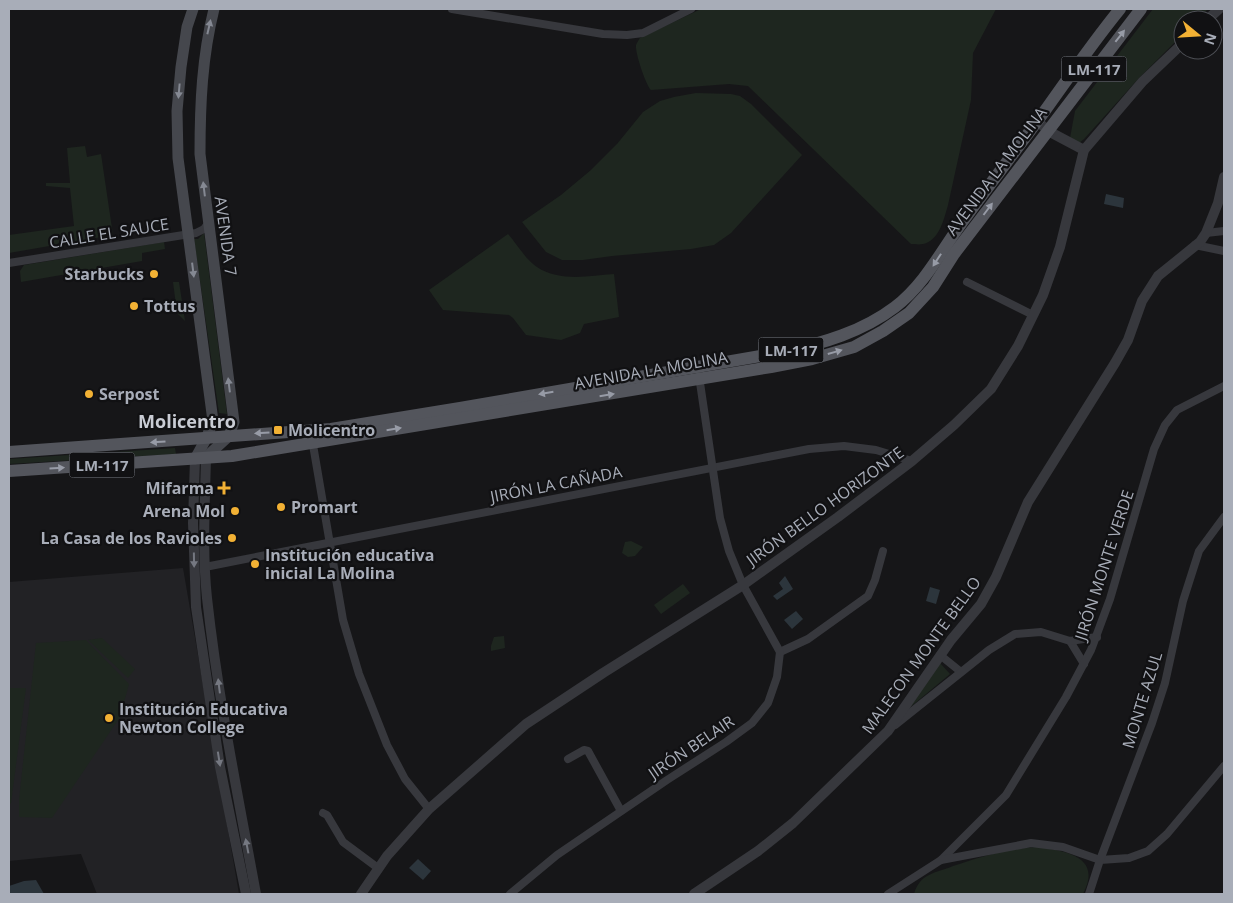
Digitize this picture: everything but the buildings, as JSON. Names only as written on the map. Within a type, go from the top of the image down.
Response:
[{"type":"main road","points":[[192,9],[187,27],[181,67],[177,111],[178,158],[213,421],[200,458]]},
{"type":"main road","name":"AVENIDA 7","points":[[214,9],[202,70],[200,154],[234,422],[229,436]]},
{"type":"main road","name":"AVENIDA LA MOLINA","points":[[9,471],[232,456],[311,436],[698,372],[830,340],[874,321],[910,294],[930,271],[962,223],[1120,9]]},
{"type":"main road","name":"AVENIDA LA MOLINA","points":[[698,372],[787,364],[841,351],[870,339],[899,321],[925,298],[933,288],[954,254],[1141,9]]},
{"type":"main road","points":[[200,458],[229,436]]},
{"type":"main road","name":"AVENIDA LA MOLINA","points":[[9,452],[229,436],[311,436]]},
{"type":"street","points":[[452,9],[603,34],[627,35],[643,33],[692,9]]},
{"type":"street","name":"JIRÓN BELLO HORIZONTE","points":[[362,894],[378,868],[429,809],[526,724],[742,585],[838,517],[912,461],[954,426],[991,389],[1018,346],[1043,295],[1060,247],[1084,150],[1143,81],[1173,52]]},
{"type":"street","points":[[1037,121],[1048,130],[1084,150]]},
{"type":"street","name":"MALECON MONTE BELLO","points":[[694,894],[758,851],[793,823],[888,731],[940,655],[981,604],[996,577],[1028,502],[1115,363],[1128,340],[1142,301],[1158,276],[1196,245],[1206,233],[1218,203],[1224,177]]},
{"type":"street","name":"CALLE EL SAUCE","points":[[9,263],[189,235],[204,229],[208,222]]},
{"type":"street","points":[[1206,233],[1224,231]]},
{"type":"street","points":[[1196,245],[1224,251]]},
{"type":"street","points":[[967,282],[1033,315]]},
{"type":"street","points":[[698,372],[720,518],[729,551],[742,585],[780,652],[808,639],[868,596],[875,580],[883,551]]},
{"type":"street","name":"JIRÓN MONTE VERDE","points":[[941,860],[1006,795],[1084,664],[1097,637],[1154,449],[1165,425],[1177,410],[1224,386]]},
{"type":"street","points":[[311,436],[343,620],[359,674],[387,745],[405,780],[429,809]]},
{"type":"street","name":"JIRÓN LA CAÑADA","points":[[205,567],[809,449],[844,446],[876,450],[912,461]]},
{"type":"street","points":[[200,458],[207,597],[221,708],[256,894]]},
{"type":"street","points":[[200,458],[193,523],[196,607],[220,767],[246,894]]},
{"type":"street","name":"MONTE AZUL","points":[[1089,894],[1165,683],[1183,601],[1199,551],[1224,517]]},
{"type":"street","points":[[888,731],[989,650],[1015,634],[1041,632],[1070,641],[1097,637]]},
{"type":"street","points":[[1070,641],[1084,664]]},
{"type":"street","name":"JIRÓN BELAIR","points":[[510,894],[557,855],[752,723],[768,703],[777,677],[780,652]]},
{"type":"street","points":[[940,655],[961,672]]},
{"type":"street","points":[[568,759],[584,750],[588,751],[621,811]]},
{"type":"street","points":[[888,894],[941,860],[1031,843],[1064,847],[1100,860],[1129,858],[1148,851],[1166,834],[1223,768]]},
{"type":"street","points":[[323,813],[327,814],[343,842],[378,868]]},
{"type":"shaded area","points":[[701,9],[996,9],[973,53],[971,100],[945,217],[933,239],[923,244],[911,244],[748,86],[729,84],[651,90],[637,55],[636,45],[639,39]]},
{"type":"shaded area","points":[[1153,9],[1208,9],[1173,10],[1173,44],[1079,143],[1070,138],[1075,111]]},
{"type":"shaded area","points":[[696,93],[740,96],[751,104],[802,155],[731,233],[714,245],[583,260],[562,260],[546,252],[522,222],[561,195],[591,170],[617,144],[643,112],[660,101]]},
{"type":"shaded area","points":[[85,146],[87,157],[101,154],[113,235],[9,253],[9,235],[74,226],[70,188],[46,186],[46,183],[70,183],[67,148]]},
{"type":"shaded area","points":[[1106,194],[1124,198],[1123,208],[1104,204]]},
{"type":"shaded area","points":[[204,233],[227,414],[219,413],[194,239],[198,239]]},
{"type":"shaded area","points":[[508,234],[529,260],[546,272],[574,277],[614,274],[619,317],[584,324],[580,333],[561,340],[526,335],[509,315],[443,310],[429,290]]},
{"type":"shaded area","points":[[164,242],[165,249],[142,253],[142,261],[21,282],[20,271],[24,265]]},
{"type":"shaded area","points":[[173,282],[179,282],[185,321],[177,313]]},
{"type":"shaded area","points":[[175,448],[176,454],[9,464],[9,459]]},
{"type":"shaded area","points":[[631,541],[643,547],[635,556],[628,557],[622,553],[625,542]]},
{"type":"shaded area","name":"Institución Educativa Newton College","points":[[183,568],[239,894],[97,894],[81,854],[9,861],[9,582]]},
{"type":"shaded area","points":[[785,576],[793,589],[777,600],[773,596],[783,589],[779,583]]},
{"type":"shaded area","points":[[683,584],[690,593],[661,614],[654,605]]},
{"type":"shaded area","points":[[930,587],[940,590],[936,604],[926,601]]},
{"type":"shaded area","points":[[796,611],[803,619],[792,629],[784,620]]},
{"type":"shaded area","points":[[504,636],[505,648],[491,651],[494,637]]},
{"type":"shaded area","points":[[102,638],[135,669],[128,678],[88,640]]},
{"type":"shaded area","points":[[86,640],[129,684],[120,717],[52,818],[19,817],[19,800],[36,643]]},
{"type":"shaded area","points":[[940,663],[950,674],[908,709]]},
{"type":"shaded area","points":[[9,688],[26,688],[11,803],[9,805]]},
{"type":"shaded area","points":[[1037,847],[1069,854],[1085,863],[1088,871],[1088,881],[1083,894],[914,894],[921,881],[934,873],[995,854]]},
{"type":"shaded area","points":[[418,859],[431,871],[423,880],[409,868]]},
{"type":"shaded area","points":[[36,880],[44,894],[9,894],[9,886],[24,881]]},
{"type":"place","name":"Starbucks","points":[[154,274]]},
{"type":"place","name":"Tottus","points":[[134,306]]},
{"type":"place","name":"Serpost","points":[[89,394]]},
{"type":"place","name":"Molicentro","points":[[278,430]]},
{"type":"place","name":"Mifarma","points":[[224,488]]},
{"type":"place","name":"Promart","points":[[281,507]]},
{"type":"place","name":"Arena Mol","points":[[235,511]]},
{"type":"place","name":"La Casa de los Ravioles","points":[[232,538]]},
{"type":"place","name":"Institución educativa inicial La Molina","points":[[255,564]]},
{"type":"place","name":"Institución Educativa Newton College","points":[[109,718]]},
{"type":"district","name":"Molicentro","points":[[187,421]]}]
